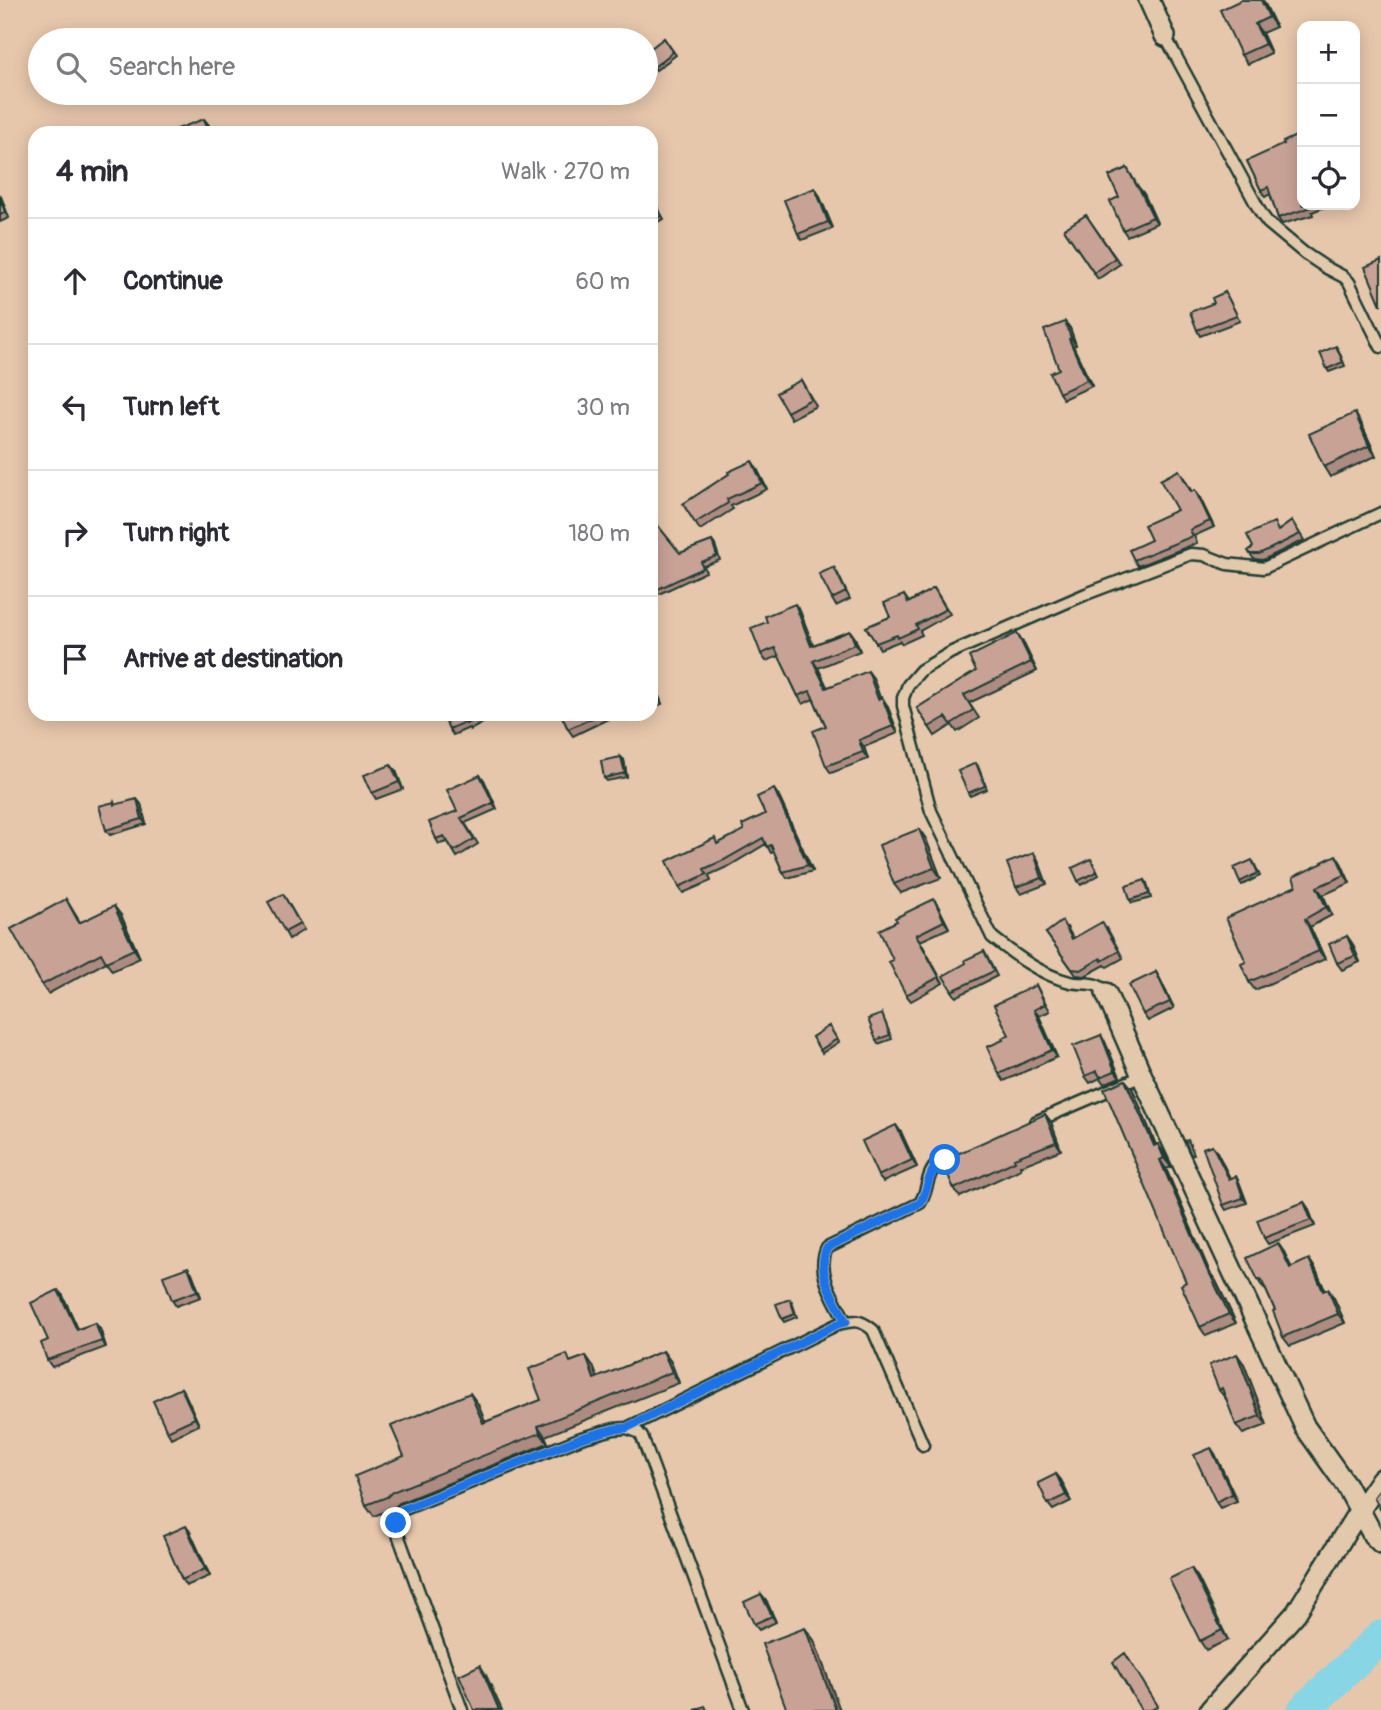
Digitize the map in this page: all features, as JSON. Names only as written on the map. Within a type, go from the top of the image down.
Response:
[{"type":"street","points":[[1149,0],[1165,36]]},
{"type":"street","points":[[1106,993],[1305,1427],[1346,1485],[1373,1535],[1381,1543]]},
{"type":"street","points":[[1209,1710],[1296,1613],[1381,1479]]},
{"type":"lane","points":[[1165,36],[1262,215],[1304,253],[1349,282],[1381,347]]},
{"type":"lane","points":[[1106,993],[1095,984],[1070,982],[1044,972],[992,937],[932,811],[903,706],[908,685],[920,670],[952,652],[1086,594],[1191,554],[1204,555],[1227,564],[1264,568],[1381,513]]},
{"type":"lane","points":[[1028,1125],[1142,1076]]},
{"type":"lane","points":[[846,1322],[826,1281],[823,1256],[827,1248],[920,1203],[925,1196],[928,1180],[938,1163],[965,1150]]},
{"type":"lane","points":[[462,1710],[396,1529],[398,1515],[402,1510],[581,1438],[626,1428],[838,1324],[851,1321],[864,1322],[873,1330],[923,1445]]},
{"type":"lane","points":[[626,1428],[638,1432],[642,1437],[743,1710]]},
{"type":"building","points":[[1241,0],[1261,0],[1269,17],[1255,24],[1265,44],[1241,55],[1220,10]]},
{"type":"building","points":[[664,38],[673,52],[658,64],[658,43]]},
{"type":"building","points":[[204,119],[207,126],[185,126]]},
{"type":"building","points":[[1297,135],[1297,210],[1303,210],[1278,218],[1268,187],[1261,190],[1247,161],[1284,144],[1283,142]]},
{"type":"building","points":[[1127,168],[1153,217],[1123,230],[1110,201],[1119,197],[1109,176]]},
{"type":"building","points":[[815,188],[828,222],[798,234],[784,200]]},
{"type":"building","points":[[0,199],[5,212],[0,214]]},
{"type":"building","points":[[1086,215],[1115,258],[1094,273],[1064,229]]},
{"type":"building","points":[[1381,260],[1381,305],[1365,267]]},
{"type":"building","points":[[1225,292],[1237,315],[1197,330],[1190,312],[1214,303],[1212,298]]},
{"type":"building","points":[[1065,322],[1071,338],[1069,339],[1087,380],[1059,393],[1050,373],[1059,369],[1044,330]]},
{"type":"building","points":[[1336,346],[1343,362],[1327,369],[1320,353]]},
{"type":"building","points":[[801,380],[811,399],[787,412],[776,393]]},
{"type":"building","points":[[1355,413],[1369,446],[1324,467],[1309,434]]},
{"type":"building","points":[[752,461],[762,483],[727,499],[728,503],[695,523],[683,504],[729,474],[728,472]]},
{"type":"building","points":[[1179,470],[1191,492],[1195,490],[1210,521],[1190,530],[1193,536],[1134,560],[1129,550],[1151,540],[1144,525],[1177,510],[1160,480]]},
{"type":"building","points":[[1292,521],[1300,534],[1259,554],[1250,554],[1248,551],[1253,547],[1247,535],[1274,522],[1278,531]]},
{"type":"building","points":[[658,526],[680,553],[712,541],[717,556],[701,562],[703,568],[658,589]]},
{"type":"building","points":[[834,567],[846,592],[832,599],[819,574]]},
{"type":"building","points":[[934,588],[946,609],[916,625],[918,629],[898,638],[897,635],[876,643],[866,627],[890,617],[884,603],[904,595],[908,603]]},
{"type":"building","points":[[795,604],[811,646],[850,631],[855,644],[813,661],[826,688],[868,671],[878,699],[882,697],[893,726],[859,740],[863,752],[826,766],[813,731],[826,726],[810,691],[798,696],[775,648],[761,654],[751,628],[767,622],[765,616]]},
{"type":"building","points":[[1017,633],[1031,662],[964,695],[973,710],[951,724],[946,717],[929,727],[917,708],[976,671],[969,657]]},
{"type":"building","points":[[445,721],[471,721],[466,724],[465,722],[449,729]]},
{"type":"building","points":[[564,721],[586,721],[568,729]]},
{"type":"building","points":[[621,757],[625,773],[604,778],[601,761]]},
{"type":"building","points":[[976,763],[985,786],[968,793],[958,771]]},
{"type":"building","points":[[391,765],[399,782],[372,793],[364,775]]},
{"type":"building","points":[[480,775],[493,803],[461,818],[474,839],[454,851],[444,836],[436,839],[429,822],[457,811],[447,790]]},
{"type":"building","points":[[774,789],[808,865],[783,872],[771,845],[767,847],[763,838],[704,869],[707,874],[679,887],[667,861],[715,838],[717,844],[744,830],[742,825],[765,814],[757,797]]},
{"type":"building","points":[[137,799],[142,819],[106,830],[99,806]]},
{"type":"building","points":[[919,829],[934,868],[894,884],[879,845]]},
{"type":"building","points":[[1034,853],[1042,878],[1016,887],[1007,863]]},
{"type":"building","points":[[1336,855],[1345,875],[1317,887],[1326,907],[1305,919],[1319,951],[1249,982],[1241,964],[1246,962],[1226,918],[1296,886],[1293,877]]},
{"type":"building","points":[[1091,859],[1097,872],[1078,881],[1072,868]]},
{"type":"building","points":[[1252,860],[1258,873],[1240,882],[1234,868]]},
{"type":"building","points":[[1145,880],[1149,894],[1130,900],[1126,886]]},
{"type":"building","points":[[283,894],[300,924],[285,932],[268,902]]},
{"type":"building","points":[[66,899],[79,923],[114,906],[134,949],[106,962],[101,953],[42,985],[11,929]]},
{"type":"building","points":[[934,899],[944,921],[916,935],[939,977],[906,995],[889,962],[893,960],[879,930],[897,921],[895,918]]},
{"type":"building","points":[[1062,921],[1072,939],[1102,922],[1119,951],[1081,970],[1072,969],[1046,933]]},
{"type":"building","points":[[1347,936],[1355,956],[1337,963],[1329,944]]},
{"type":"building","points":[[984,951],[994,971],[952,991],[943,976],[966,963],[965,960]]},
{"type":"building","points":[[1156,972],[1170,1002],[1143,1014],[1129,985]]},
{"type":"building","points":[[1036,985],[1045,1004],[1034,1010],[1052,1050],[999,1074],[987,1047],[1009,1035],[994,1005]]},
{"type":"building","points":[[882,1014],[890,1035],[876,1040],[868,1019]]},
{"type":"building","points":[[829,1026],[837,1039],[820,1050],[812,1037]]},
{"type":"building","points":[[1101,1035],[1115,1071],[1100,1077],[1097,1071],[1085,1076],[1073,1046]]},
{"type":"building","points":[[1125,1080],[1154,1146],[1158,1144],[1164,1158],[1160,1160],[1229,1314],[1200,1327],[1181,1285],[1186,1282],[1104,1089]]},
{"type":"building","points":[[1045,1114],[1056,1142],[1014,1158],[1015,1161],[954,1189],[942,1161]]},
{"type":"building","points":[[896,1125],[912,1160],[878,1176],[862,1141]]},
{"type":"building","points":[[1188,1140],[1194,1154],[1191,1155],[1185,1141]]},
{"type":"building","points":[[1212,1145],[1229,1179],[1236,1176],[1243,1198],[1223,1205],[1203,1148]]},
{"type":"building","points":[[1304,1202],[1311,1220],[1264,1238],[1257,1220]]},
{"type":"building","points":[[1278,1243],[1290,1268],[1309,1259],[1323,1291],[1328,1289],[1338,1314],[1283,1337],[1261,1279],[1258,1280],[1247,1258]]},
{"type":"building","points":[[188,1267],[197,1291],[172,1300],[163,1276]]},
{"type":"building","points":[[58,1290],[77,1330],[95,1323],[102,1341],[47,1360],[41,1343],[48,1340],[31,1303]]},
{"type":"building","points":[[790,1299],[795,1314],[782,1319],[776,1304]]},
{"type":"building","points":[[663,1351],[672,1372],[538,1426],[540,1433],[366,1505],[355,1476],[404,1456],[391,1426],[470,1393],[483,1423],[541,1400],[529,1369],[567,1354],[570,1362],[586,1356],[594,1379]]},
{"type":"building","points":[[1237,1354],[1260,1416],[1236,1425],[1222,1388],[1219,1390],[1209,1365]]},
{"type":"building","points":[[181,1388],[195,1418],[167,1431],[153,1401]]},
{"type":"building","points":[[1211,1448],[1232,1494],[1216,1502],[1194,1455]]},
{"type":"building","points":[[1056,1474],[1066,1495],[1048,1504],[1038,1483]]},
{"type":"building","points":[[1381,1488],[1381,1511],[1374,1497]]},
{"type":"building","points":[[186,1526],[205,1569],[182,1580],[163,1536]]},
{"type":"building","points":[[1191,1568],[1222,1630],[1200,1641],[1169,1579]]},
{"type":"building","points":[[761,1594],[772,1616],[754,1624],[744,1602]]},
{"type":"building","points":[[805,1628],[836,1710],[787,1710],[762,1644]]},
{"type":"building","points":[[1125,1653],[1158,1706],[1151,1710],[1141,1710],[1113,1662]]},
{"type":"building","points":[[480,1665],[499,1710],[474,1710],[459,1675]]},
{"type":"waterway","points":[[1304,1710],[1381,1637]]},
{"type":"route","points":[[396,1523],[402,1510],[581,1438],[626,1428],[846,1322],[826,1281],[822,1263],[827,1248],[920,1203],[935,1167],[945,1160]]}]
